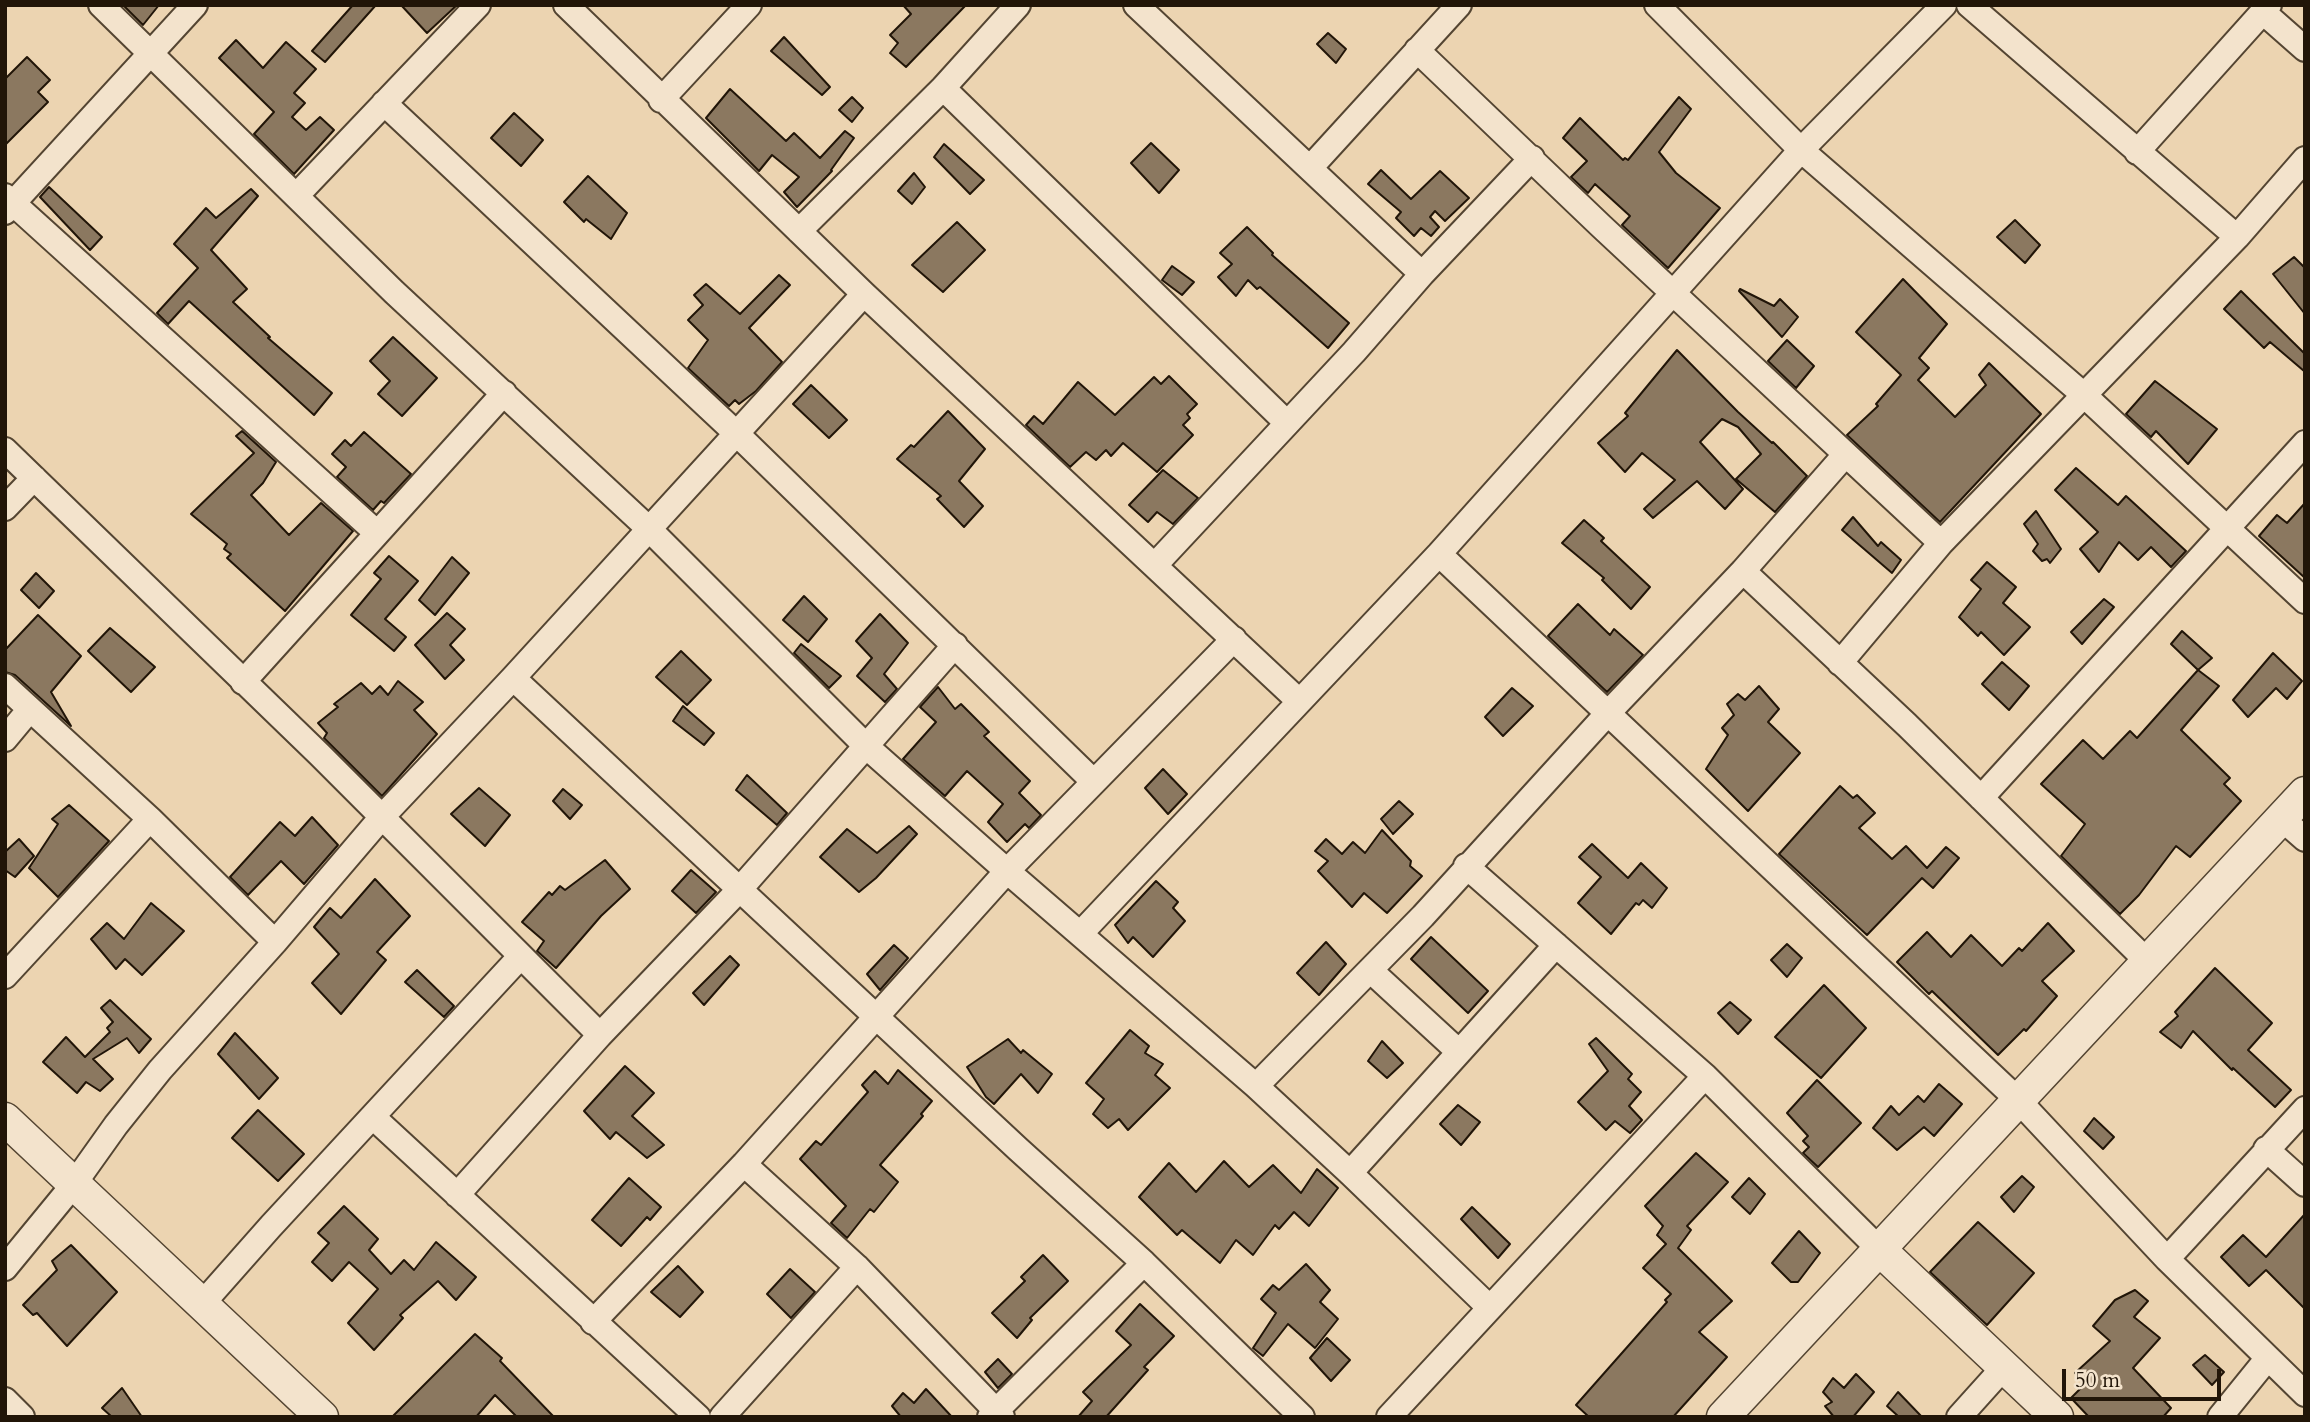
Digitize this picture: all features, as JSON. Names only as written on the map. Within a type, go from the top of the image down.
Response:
[{"type":"street","points":[[101,5],[394,292],[648,528],[867,747],[1256,1086],[1490,1308]]},
{"type":"street","points":[[195,5],[8,204],[377,533]]},
{"type":"street","points":[[297,195],[478,5]]},
{"type":"street","points":[[566,5],[863,294],[1299,701]]},
{"type":"street","points":[[661,100],[748,5]]},
{"type":"street","points":[[799,230],[943,88],[1018,5]]},
{"type":"street","points":[[1136,5],[1422,274]]},
{"type":"street","points":[[1310,168],[1458,5]]},
{"type":"street","points":[[1657,5],[1801,150],[2085,396],[2305,601]]},
{"type":"street","points":[[1081,933],[1439,554],[1801,150],[1944,5]]},
{"type":"street","points":[[1969,5],[2237,237]]},
{"type":"street","points":[[2137,152],[2266,8],[2305,49]]},
{"type":"street","points":[[1417,50],[1601,226],[1941,543]]},
{"type":"street","points":[[943,88],[1287,423]]},
{"type":"street","points":[[384,103],[737,434],[1093,781]]},
{"type":"street","points":[[1155,565],[1354,352],[1422,274],[1532,159]]},
{"type":"street","points":[[1840,663],[1941,543],[2237,237],[2305,159]]},
{"type":"street","points":[[5,1268],[74,1184],[160,1070],[381,818],[513,678],[863,294]]},
{"type":"street","points":[[243,682],[505,393]]},
{"type":"street","points":[[1981,798],[2305,443]]},
{"type":"street","points":[[5,450],[600,1035]]},
{"type":"street","points":[[1256,1086],[1423,916],[1608,713],[1744,571],[1845,454]]},
{"type":"street","points":[[5,508],[34,478]]},
{"type":"street","points":[[1439,554],[2018,1100],[2167,1259],[2305,1394]]},
{"type":"street","points":[[1744,571],[1907,725],[2147,961]]},
{"type":"street","points":[[593,1322],[744,1164],[1007,871],[1234,639]]},
{"type":"street","points":[[457,1195],[600,1035],[740,889],[955,645]]},
{"type":"street","points":[[513,678],[1144,1263],[1302,1417]]},
{"type":"street","points":[[5,686],[150,819],[275,942]]},
{"type":"street","points":[[5,739],[30,709]]},
{"type":"street","points":[[1723,1417],[2305,793]]},
{"type":"street","points":[[2281,818],[2305,839]]},
{"type":"street","points":[[5,976],[150,819]]},
{"type":"street","points":[[1466,866],[1705,1076],[1879,1249],[2057,1417]]},
{"type":"street","points":[[1350,1173],[1556,945]]},
{"type":"street","points":[[202,1304],[520,957]]},
{"type":"street","points":[[1370,970],[1458,1051]]},
{"type":"street","points":[[1389,1417],[1705,1076]]},
{"type":"street","points":[[2167,1259],[2305,1109]]},
{"type":"street","points":[[373,1117],[698,1417]]},
{"type":"street","points":[[5,1119],[322,1417]]},
{"type":"street","points":[[2266,1150],[2305,1184]]},
{"type":"street","points":[[744,1164],[857,1267],[996,1415],[1144,1263]]},
{"type":"street","points":[[722,1417],[857,1267]]},
{"type":"street","points":[[2220,1417],[2267,1359]]},
{"type":"street","points":[[1959,1417],[2004,1367]]},
{"type":"street","points":[[5,1400],[22,1417]]},
{"type":"building","points":[[123,5],[159,5],[143,25]]},
{"type":"building","points":[[353,5],[376,5],[325,62],[312,51]]},
{"type":"building","points":[[401,5],[457,5],[427,33]]},
{"type":"building","points":[[903,5],[966,5],[906,67],[890,53],[898,43],[890,35],[911,14]]},
{"type":"building","points":[[1328,33],[1346,49],[1336,63],[1317,44]]},
{"type":"building","points":[[784,37],[830,87],[822,95],[771,51]]},
{"type":"building","points":[[236,40],[263,68],[286,42],[316,69],[294,93],[305,103],[292,117],[306,130],[320,117],[334,130],[294,174],[254,134],[274,112],[219,58]]},
{"type":"building","points":[[27,57],[50,80],[38,92],[48,102],[5,145],[5,79]]},
{"type":"building","points":[[730,89],[786,141],[794,133],[820,158],[845,131],[854,138],[832,171],[797,207],[784,192],[799,177],[772,155],[759,171],[706,118]]},
{"type":"building","points":[[852,97],[863,108],[852,122],[839,110]]},
{"type":"building","points":[[1679,97],[1691,109],[1659,152],[1676,173],[1720,208],[1668,268],[1622,225],[1630,216],[1595,184],[1588,193],[1571,177],[1587,161],[1563,138],[1580,118],[1623,160],[1628,160]]},
{"type":"building","points":[[514,113],[543,140],[521,166],[491,138]]},
{"type":"building","points":[[1151,143],[1179,170],[1159,193],[1131,163]]},
{"type":"building","points":[[944,144],[984,180],[970,194],[934,157]]},
{"type":"building","points":[[1381,170],[1411,199],[1440,171],[1469,198],[1445,221],[1435,211],[1430,217],[1439,227],[1431,236],[1421,228],[1414,236],[1396,218],[1401,212],[1368,184]]},
{"type":"building","points":[[914,173],[925,187],[912,204],[898,191]]},
{"type":"building","points":[[588,176],[627,213],[611,239],[586,219],[584,222],[564,202]]},
{"type":"building","points":[[49,187],[102,237],[90,250],[40,197]]},
{"type":"building","points":[[251,189],[258,196],[211,250],[247,289],[233,302],[270,337],[268,338],[332,393],[314,415],[189,301],[168,324],[157,313],[198,268],[174,244],[206,208],[216,218]]},
{"type":"building","points":[[2015,220],[2040,245],[2025,263],[1997,237]]},
{"type":"building","points":[[957,222],[985,250],[943,292],[912,265]]},
{"type":"building","points":[[1247,227],[1272,255],[1349,323],[1328,348],[1260,287],[1257,289],[1248,280],[1236,296],[1218,277],[1232,264],[1220,253]]},
{"type":"building","points":[[2294,257],[2305,268],[2305,314],[2273,274]]},
{"type":"building","points":[[1172,266],[1194,282],[1182,295],[1162,280]]},
{"type":"building","points":[[779,275],[790,285],[749,328],[782,362],[756,391],[739,404],[735,400],[729,406],[688,368],[708,340],[688,320],[703,305],[694,295],[706,284],[740,314]]},
{"type":"building","points":[[1903,279],[1947,324],[1919,358],[1929,368],[1918,380],[1955,417],[1986,385],[1979,375],[1989,363],[2041,414],[1940,522],[1847,435],[1878,406],[1876,404],[1901,375],[1856,332]]},
{"type":"building","points":[[1740,289],[1774,306],[1780,299],[1798,317],[1782,337]]},
{"type":"building","points":[[2241,291],[2305,354],[2304,371],[2270,342],[2264,348],[2224,309]]},
{"type":"building","points":[[393,337],[437,378],[402,416],[378,394],[390,381],[370,361]]},
{"type":"building","points":[[1787,340],[1814,366],[1796,388],[1768,361]]},
{"type":"building","points":[[1677,350],[1807,476],[1775,512],[1736,479],[1761,454],[1738,427],[1722,419],[1700,442],[1743,489],[1725,509],[1697,481],[1653,518],[1644,509],[1675,480],[1642,453],[1625,472],[1598,443],[1628,416],[1625,413]]},
{"type":"building","points":[[1169,376],[1197,404],[1187,414],[1190,418],[1183,425],[1193,435],[1157,472],[1123,443],[1111,456],[1106,450],[1096,460],[1086,452],[1070,467],[1026,425],[1034,416],[1043,424],[1078,382],[1115,415],[1154,377],[1161,384]]},
{"type":"building","points":[[2155,381],[2217,429],[2188,464],[2156,431],[2151,437],[2126,414]]},
{"type":"building","points":[[811,385],[847,420],[829,438],[793,404]]},
{"type":"building","points":[[948,411],[985,449],[959,481],[983,506],[964,527],[937,499],[941,496],[897,459],[911,445],[914,447]]},
{"type":"building","points":[[242,431],[276,462],[263,483],[251,495],[289,535],[321,503],[353,531],[285,611],[227,558],[231,554],[224,549],[227,544],[191,514],[254,453],[236,436]]},
{"type":"building","points":[[364,432],[411,474],[384,503],[381,501],[373,510],[337,477],[346,467],[332,454],[345,440],[351,446]]},
{"type":"building","points":[[2076,468],[2118,505],[2126,496],[2186,551],[2171,567],[2151,547],[2138,560],[2119,542],[2099,572],[2080,549],[2098,532],[2055,490]]},
{"type":"building","points":[[1163,470],[1198,498],[1173,524],[1157,512],[1148,522],[1129,505]]},
{"type":"building","points":[[2305,503],[2305,578],[2259,536],[2277,515],[2287,523]]},
{"type":"building","points":[[2036,511],[2061,549],[2050,563],[2047,559],[2042,561],[2033,551],[2038,544],[2024,524]]},
{"type":"building","points":[[1853,517],[1878,546],[1881,542],[1901,560],[1892,573],[1842,530]]},
{"type":"building","points":[[1584,520],[1604,538],[1601,541],[1650,587],[1631,609],[1602,580],[1604,578],[1562,543]]},
{"type":"building","points":[[389,556],[418,581],[385,619],[406,637],[394,651],[351,615],[381,579],[374,573]]},
{"type":"building","points":[[452,557],[469,573],[435,615],[419,600]]},
{"type":"building","points":[[1987,562],[2016,587],[2003,603],[2030,627],[2004,655],[1981,632],[1978,636],[1959,617],[1981,589],[1971,580]]},
{"type":"building","points":[[36,573],[54,591],[39,608],[21,590]]},
{"type":"building","points":[[804,596],[827,619],[808,642],[783,620]]},
{"type":"building","points":[[2104,599],[2114,607],[2082,644],[2071,632]]},
{"type":"building","points":[[1578,604],[1610,635],[1614,629],[1643,655],[1607,692],[1548,636]]},
{"type":"building","points":[[447,613],[465,629],[450,645],[464,660],[445,679],[415,645]]},
{"type":"building","points":[[880,614],[908,643],[884,674],[897,689],[885,702],[857,676],[872,658],[856,641]]},
{"type":"building","points":[[38,615],[81,656],[51,692],[71,726],[15,675],[5,672],[5,650]]},
{"type":"building","points":[[110,628],[155,667],[131,692],[88,651]]},
{"type":"building","points":[[2182,631],[2212,658],[2198,670],[2171,644]]},
{"type":"building","points":[[801,644],[841,676],[829,688],[794,653]]},
{"type":"building","points":[[681,651],[711,680],[687,705],[656,677]]},
{"type":"building","points":[[2273,653],[2302,681],[2287,699],[2276,688],[2248,717],[2233,700]]},
{"type":"building","points":[[2002,662],[2029,686],[2009,710],[1982,684]]},
{"type":"building","points":[[2198,670],[2219,686],[2181,730],[2230,778],[2224,784],[2241,801],[2190,857],[2176,846],[2139,895],[2120,914],[2061,856],[2085,824],[2041,784],[2083,740],[2103,759],[2130,731],[2137,738]]},
{"type":"building","points":[[398,681],[423,702],[414,710],[437,734],[382,796],[324,738],[327,733],[318,723],[338,707],[334,704],[361,683],[372,694],[380,686],[388,695]]},
{"type":"building","points":[[1759,686],[1779,709],[1768,722],[1800,753],[1748,811],[1706,769],[1728,735],[1722,728],[1734,715],[1727,704],[1738,694],[1745,700]]},
{"type":"building","points":[[938,687],[955,709],[961,704],[989,732],[984,736],[1030,781],[1019,793],[1041,815],[1029,828],[1025,824],[1007,842],[988,822],[1003,804],[967,771],[945,796],[903,759],[936,722],[920,707]]},
{"type":"building","points":[[1512,688],[1533,706],[1503,736],[1485,717]]},
{"type":"building","points":[[683,706],[714,733],[704,745],[673,721]]},
{"type":"building","points":[[1163,769],[1187,794],[1168,814],[1145,788]]},
{"type":"building","points":[[747,775],[787,813],[777,825],[736,790]]},
{"type":"building","points":[[1840,786],[1853,798],[1857,795],[1875,813],[1859,828],[1892,859],[1906,846],[1927,868],[1946,847],[1959,858],[1933,888],[1922,878],[1867,935],[1779,854]]},
{"type":"building","points":[[479,788],[510,815],[485,846],[451,814]]},
{"type":"building","points":[[563,789],[582,805],[570,819],[553,801]]},
{"type":"building","points":[[1399,801],[1413,814],[1393,834],[1381,819]]},
{"type":"building","points":[[69,805],[109,841],[58,897],[29,868],[58,824],[52,819]]},
{"type":"building","points":[[312,817],[338,845],[304,884],[281,861],[248,895],[230,877],[280,822],[295,836]]},
{"type":"building","points":[[909,826],[917,834],[876,878],[859,892],[820,857],[847,829],[877,853]]},
{"type":"building","points":[[1382,830],[1411,861],[1410,866],[1422,876],[1387,913],[1364,893],[1352,907],[1318,871],[1328,861],[1315,851],[1326,839],[1342,854],[1353,842],[1365,853]]},
{"type":"building","points":[[19,839],[34,856],[15,877],[5,870],[5,852]]},
{"type":"building","points":[[1592,844],[1628,878],[1641,863],[1667,888],[1652,908],[1643,900],[1639,905],[1636,903],[1611,934],[1578,903],[1601,877],[1579,857]]},
{"type":"building","points":[[605,860],[630,889],[601,916],[556,968],[537,951],[544,941],[522,922],[549,892],[552,895],[560,886],[565,890]]},
{"type":"building","points":[[691,870],[716,892],[696,913],[672,891]]},
{"type":"building","points":[[375,879],[410,916],[377,952],[386,960],[341,1014],[312,983],[339,954],[314,927],[330,908],[341,918]]},
{"type":"building","points":[[1156,881],[1178,902],[1173,908],[1185,921],[1153,957],[1133,937],[1128,943],[1115,925]]},
{"type":"building","points":[[151,903],[184,931],[142,975],[125,959],[116,969],[91,939],[107,923],[124,939]]},
{"type":"building","points":[[2048,923],[2074,951],[2042,981],[2057,996],[2026,1031],[2024,1029],[1998,1055],[1932,991],[1929,994],[1897,962],[1927,932],[1951,957],[1971,935],[2002,966],[2019,948],[2022,951]]},
{"type":"building","points":[[1431,937],[1488,991],[1468,1013],[1411,959]]},
{"type":"building","points":[[1326,942],[1346,964],[1319,995],[1297,973]]},
{"type":"building","points":[[1787,944],[1802,958],[1787,977],[1771,960]]},
{"type":"building","points":[[894,945],[908,958],[880,990],[867,974]]},
{"type":"building","points":[[730,956],[739,965],[704,1005],[693,993]]},
{"type":"building","points":[[2215,968],[2272,1023],[2248,1050],[2291,1090],[2275,1107],[2193,1031],[2181,1048],[2160,1032],[2178,1016],[2175,1012]]},
{"type":"building","points":[[417,970],[454,1006],[444,1017],[405,982]]},
{"type":"building","points":[[1824,985],[1866,1028],[1821,1078],[1775,1037]]},
{"type":"building","points":[[110,1000],[151,1039],[139,1053],[127,1038],[93,1059],[113,1079],[100,1091],[86,1082],[77,1093],[43,1062],[66,1037],[85,1057],[110,1032],[107,1028],[113,1022],[101,1008]]},
{"type":"building","points":[[1730,1002],[1751,1020],[1738,1034],[1718,1013]]},
{"type":"building","points":[[1130,1030],[1149,1046],[1145,1053],[1163,1064],[1155,1075],[1170,1088],[1128,1130],[1119,1119],[1108,1128],[1093,1114],[1104,1099],[1086,1083]]},
{"type":"building","points":[[235,1033],[278,1078],[259,1099],[218,1054]]},
{"type":"building","points":[[1596,1038],[1632,1074],[1628,1079],[1641,1092],[1629,1106],[1642,1120],[1630,1133],[1615,1121],[1606,1130],[1578,1102],[1608,1071],[1589,1044]]},
{"type":"building","points":[[1008,1039],[1021,1053],[1023,1050],[1052,1074],[1038,1093],[1021,1074],[994,1104],[986,1097],[967,1067]]},
{"type":"building","points":[[1382,1041],[1403,1063],[1387,1078],[1368,1061]]},
{"type":"building","points":[[625,1066],[654,1093],[632,1116],[664,1145],[647,1158],[616,1132],[610,1139],[584,1111]]},
{"type":"building","points":[[898,1070],[932,1101],[921,1114],[923,1116],[880,1165],[898,1182],[874,1212],[870,1209],[847,1238],[831,1223],[846,1206],[800,1159],[816,1141],[821,1145],[868,1092],[862,1085],[875,1071],[888,1084]]},
{"type":"building","points":[[1817,1080],[1861,1123],[1818,1167],[1803,1153],[1809,1147],[1803,1141],[1808,1136],[1787,1113]]},
{"type":"building","points":[[1939,1084],[1962,1104],[1934,1136],[1924,1127],[1897,1150],[1873,1128],[1891,1106],[1899,1115],[1918,1096],[1924,1102]]},
{"type":"building","points":[[1458,1105],[1480,1122],[1461,1145],[1440,1124]]},
{"type":"building","points":[[258,1110],[304,1154],[278,1181],[232,1138]]},
{"type":"building","points":[[2094,1118],[2114,1137],[2103,1149],[2084,1131]]},
{"type":"building","points":[[1696,1153],[1728,1182],[1687,1226],[1691,1230],[1678,1248],[1732,1301],[1699,1332],[1727,1357],[1673,1417],[1589,1417],[1576,1405],[1667,1302],[1665,1300],[1671,1294],[1643,1268],[1666,1244],[1657,1235],[1663,1226],[1645,1206]]},
{"type":"building","points":[[1224,1161],[1249,1187],[1273,1165],[1301,1193],[1317,1169],[1338,1188],[1309,1226],[1294,1212],[1279,1229],[1275,1225],[1253,1255],[1236,1240],[1220,1263],[1182,1230],[1177,1235],[1139,1197],[1169,1163],[1196,1192]]},
{"type":"building","points":[[2022,1176],[2034,1187],[2014,1212],[2001,1197]]},
{"type":"building","points":[[629,1178],[661,1207],[650,1220],[647,1217],[621,1246],[592,1220]]},
{"type":"building","points":[[1749,1178],[1765,1194],[1750,1214],[1732,1197]]},
{"type":"building","points":[[344,1206],[378,1239],[369,1250],[391,1274],[404,1260],[414,1270],[436,1242],[476,1277],[456,1300],[438,1281],[400,1315],[403,1318],[374,1350],[348,1323],[378,1289],[349,1262],[332,1281],[312,1262],[329,1243],[318,1233]]},
{"type":"building","points":[[1472,1207],[1510,1244],[1498,1258],[1461,1219]]},
{"type":"building","points":[[2305,1214],[2305,1309],[2266,1270],[2249,1286],[2221,1257],[2243,1235],[2266,1257]]},
{"type":"building","points":[[1978,1222],[2034,1273],[1987,1325],[1930,1272]]},
{"type":"building","points":[[1799,1231],[1820,1253],[1798,1282],[1791,1282],[1772,1263]]},
{"type":"building","points":[[71,1245],[117,1292],[67,1346],[37,1313],[33,1315],[23,1305],[57,1270],[52,1261]]},
{"type":"building","points":[[1043,1255],[1068,1281],[1030,1318],[1032,1320],[1017,1338],[992,1313],[1025,1281],[1021,1277]]},
{"type":"building","points":[[1306,1264],[1330,1290],[1320,1302],[1338,1319],[1315,1348],[1288,1324],[1263,1356],[1253,1348],[1276,1313],[1261,1299],[1273,1285],[1279,1290]]},
{"type":"building","points":[[678,1266],[703,1292],[680,1317],[651,1292]]},
{"type":"building","points":[[790,1269],[815,1292],[791,1318],[767,1294]]},
{"type":"building","points":[[2135,1290],[2148,1301],[2134,1317],[2160,1338],[2133,1368],[2171,1408],[2163,1417],[2089,1417],[2071,1398],[2086,1383],[2075,1373],[2110,1341],[2093,1326],[2115,1300]]},
{"type":"building","points":[[1140,1304],[1174,1336],[1144,1367],[1148,1370],[1106,1417],[1078,1417],[1092,1401],[1083,1392],[1131,1345],[1116,1331]]},
{"type":"building","points":[[475,1334],[502,1358],[500,1361],[554,1417],[517,1417],[495,1395],[476,1417],[392,1417]]},
{"type":"building","points":[[1327,1338],[1350,1360],[1331,1381],[1310,1358]]},
{"type":"building","points":[[2205,1355],[2224,1372],[2212,1385],[2193,1365]]},
{"type":"building","points":[[998,1359],[1012,1374],[998,1388],[985,1372]]},
{"type":"building","points":[[1856,1374],[1874,1392],[1853,1417],[1834,1417],[1825,1406],[1832,1402],[1823,1392],[1833,1378],[1844,1388]]},
{"type":"building","points":[[122,1388],[142,1417],[112,1417],[102,1408]]},
{"type":"building","points":[[926,1389],[952,1417],[901,1417],[892,1406],[903,1393],[914,1403]]},
{"type":"building","points":[[1898,1392],[1922,1417],[1899,1417],[1887,1406]]}]
